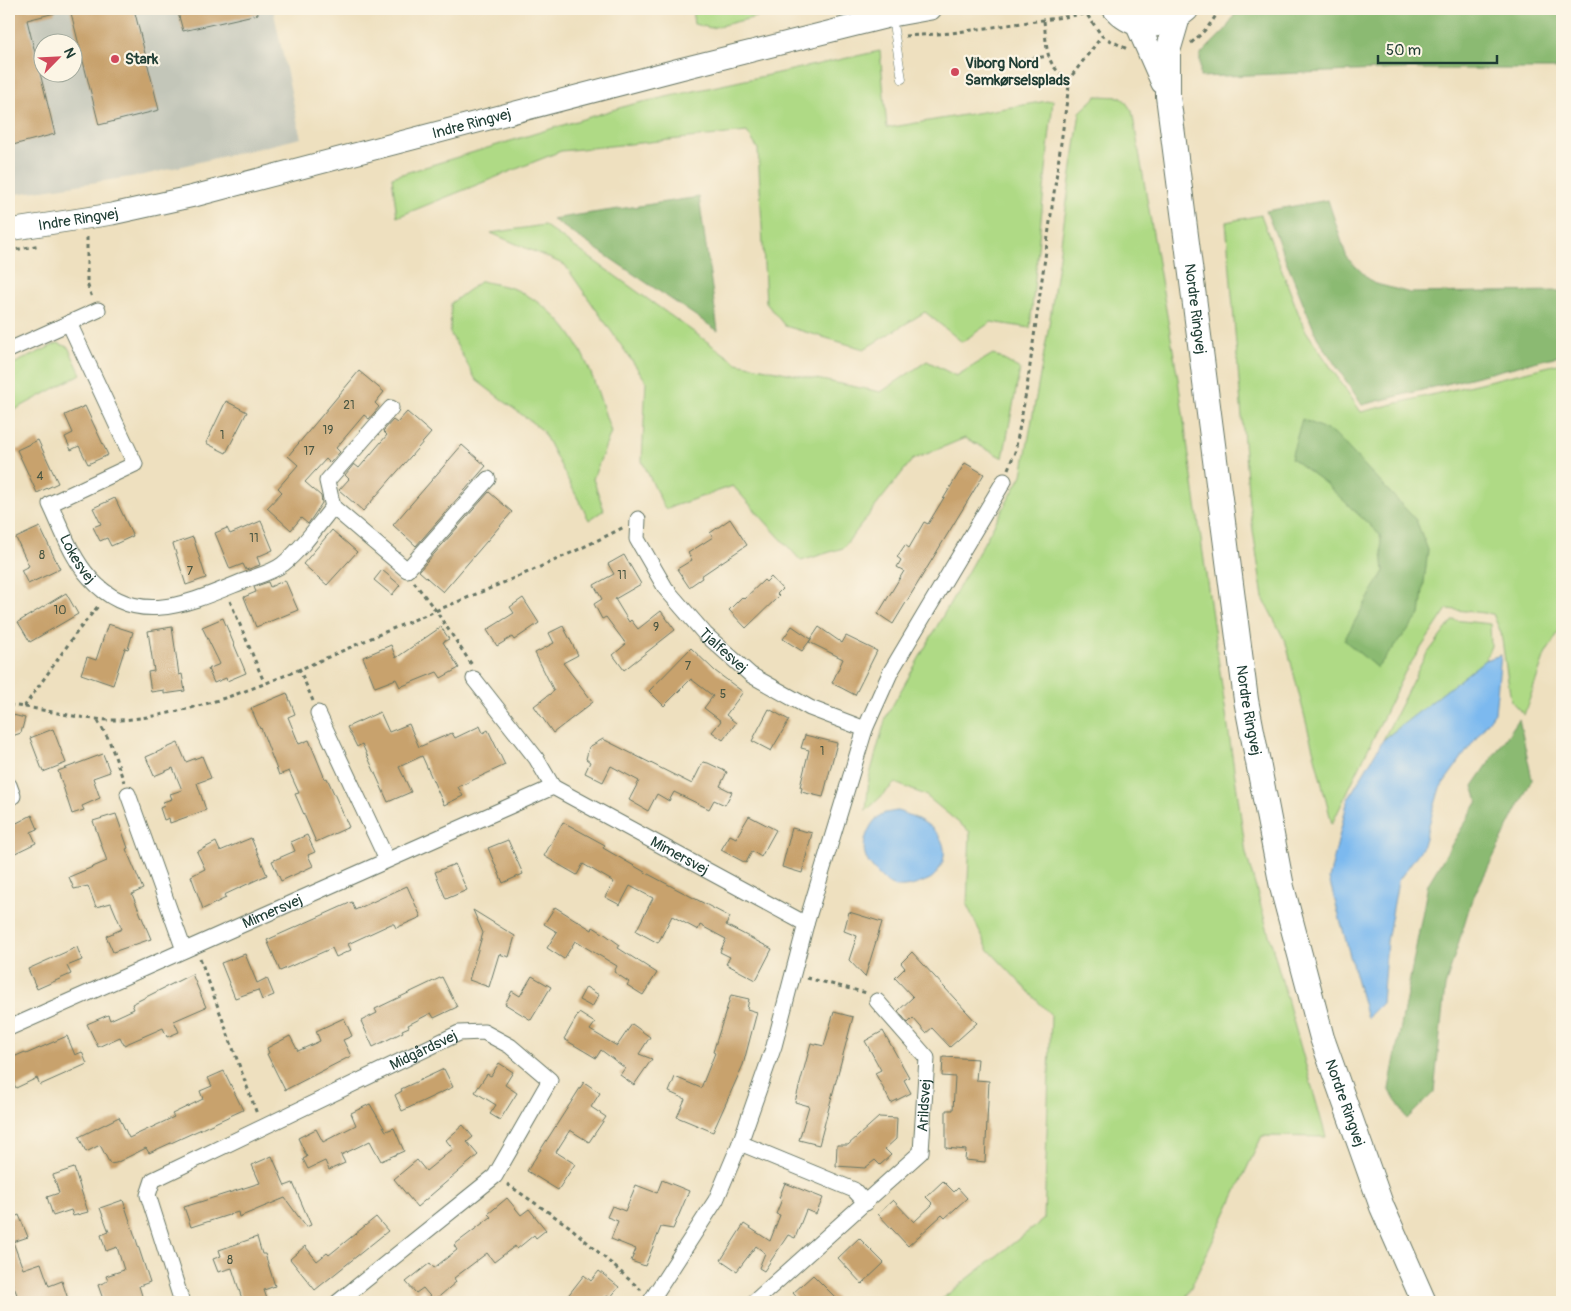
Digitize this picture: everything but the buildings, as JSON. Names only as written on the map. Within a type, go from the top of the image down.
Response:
[{"type":"main road","points":[[1115,9],[1137,24],[1158,25],[1182,13]]},
{"type":"main road","name":"Nordre Ringvej","points":[[1182,13],[1168,51],[1168,96],[1246,700],[1282,887],[1322,1038],[1382,1207],[1424,1302]]},
{"type":"main road","name":"Nordre Ringvej","points":[[1137,24],[1152,53],[1168,96]]},
{"type":"street","name":"Indre Ringvej","points":[[9,230],[112,214],[194,196],[680,69],[892,16],[932,9]]},
{"type":"street","points":[[9,350],[98,310]]},
{"type":"street","name":"Lokesvej","points":[[69,323],[135,464],[50,504],[76,561],[90,579],[108,594],[139,606],[166,608],[187,604],[282,565],[333,507]]},
{"type":"street","points":[[391,408],[327,481],[333,507],[407,570],[488,480]]},
{"type":"street","points":[[651,1301],[716,1200],[740,1143],[774,1046],[806,924],[865,729],[891,671],[1004,481]]},
{"type":"street","name":"Tjalfesvej","points":[[638,519],[637,539],[666,589],[705,634],[751,675],[810,708],[865,729]]},
{"type":"street","points":[[474,679],[536,758],[553,787]]},
{"type":"street","points":[[318,713],[387,860]]},
{"type":"street","points":[[9,785],[13,796],[9,798]]},
{"type":"street","name":"Mimersvej","points":[[9,1028],[553,787],[806,924]]},
{"type":"street","points":[[128,794],[190,948]]},
{"type":"street","name":"Arildsvej","points":[[754,1302],[922,1152],[927,1058],[877,1001]]},
{"type":"street","name":"Midgårdsvej","points":[[182,1302],[148,1195],[153,1180],[459,1033],[484,1032],[510,1046],[550,1080],[495,1176],[338,1302]]},
{"type":"street","points":[[740,1143],[854,1190],[866,1203]]},
{"type":"lane","points":[[892,16],[902,80]]},
{"type":"path","points":[[1004,481],[1016,452],[1027,388],[1070,78],[1102,36],[1083,9]]},
{"type":"path","points":[[895,38],[951,33],[1085,14]]},
{"type":"path","points":[[1044,21],[1048,56],[1054,70],[1070,78]]},
{"type":"path","points":[[1009,64],[1014,61],[1048,56]]},
{"type":"path","points":[[87,237],[87,283],[98,310]]},
{"type":"path","points":[[9,705],[98,721],[132,719],[185,710],[264,682],[436,611],[577,551],[638,519]]},
{"type":"path","points":[[407,570],[476,673],[474,679]]},
{"type":"path","points":[[224,589],[264,682]]},
{"type":"path","points":[[24,707],[77,632],[108,594]]},
{"type":"path","points":[[299,668],[318,713]]},
{"type":"path","points":[[98,721],[109,740],[128,794]]},
{"type":"path","points":[[190,948],[262,1129]]},
{"type":"path","points":[[793,974],[866,993],[877,1001]]},
{"type":"path","points":[[495,1176],[570,1227],[651,1301]]},
{"type":"shaded area","points":[[9,9],[273,9],[301,138],[144,175],[9,195]]},
{"type":"green space","points":[[692,9],[789,9],[711,28],[694,24]]},
{"type":"green space","points":[[1238,9],[1562,9],[1562,69],[1404,69],[1200,77],[1200,55],[1226,29]]},
{"type":"green space","points":[[880,51],[887,128],[1053,100],[1030,328],[991,322],[962,342],[925,312],[864,349],[785,326],[766,303],[758,149],[747,132],[561,151],[397,217],[392,177],[629,105]]},
{"type":"green space","points":[[1097,96],[1122,97],[1132,111],[1178,379],[1246,853],[1326,1137],[1262,1136],[1184,1302],[938,1302],[1044,1219],[1051,1015],[988,949],[967,905],[970,832],[925,795],[895,783],[866,811],[869,778],[886,717],[1022,475],[1049,325],[1080,112]]},
{"type":"green space","points":[[699,197],[718,331],[552,219]]},
{"type":"green space","points":[[1328,200],[1347,258],[1373,283],[1410,293],[1562,291],[1562,355],[1362,405],[1317,337],[1266,211]]},
{"type":"green space","points":[[1261,215],[1304,328],[1361,412],[1562,363],[1562,626],[1545,655],[1524,715],[1511,701],[1501,633],[1493,614],[1447,609],[1405,672],[1332,824],[1286,643],[1263,598],[1249,503],[1226,222]]},
{"type":"green space","points":[[544,225],[737,363],[881,392],[927,361],[956,376],[993,354],[1020,369],[1003,458],[965,438],[912,460],[843,548],[801,561],[733,486],[665,509],[642,461],[646,381],[565,265],[491,233]]},
{"type":"green space","points":[[481,281],[517,290],[541,304],[571,334],[590,370],[611,432],[593,479],[604,510],[589,520],[542,430],[476,380],[450,333],[451,303]]},
{"type":"green space","points":[[58,343],[68,347],[81,374],[9,413],[9,366]]},
{"type":"green space","points":[[1302,419],[1334,433],[1416,520],[1428,550],[1420,615],[1377,668],[1344,640],[1384,571],[1380,535],[1326,484],[1291,458]]},
{"type":"green space","points":[[1453,620],[1490,624],[1491,646],[1485,660],[1383,740],[1424,658]]},
{"type":"green space","points":[[1519,719],[1532,779],[1471,902],[1445,987],[1434,1092],[1407,1119],[1389,1089],[1428,884],[1478,801],[1473,786]]},
{"type":"water","points":[[1501,655],[1495,712],[1440,788],[1422,848],[1398,881],[1387,941],[1382,1003],[1367,1018],[1329,879],[1348,799],[1383,740],[1485,660]]},
{"type":"water","points":[[897,811],[925,823],[939,836],[943,844],[942,864],[932,878],[906,887],[895,887],[886,882],[869,863],[864,849],[866,836],[876,819],[885,813]]},
{"type":"place","name":"Stark","points":[[115,59]]},
{"type":"place","name":"Viborg Nord Samkørselsplads","points":[[955,72]]}]
